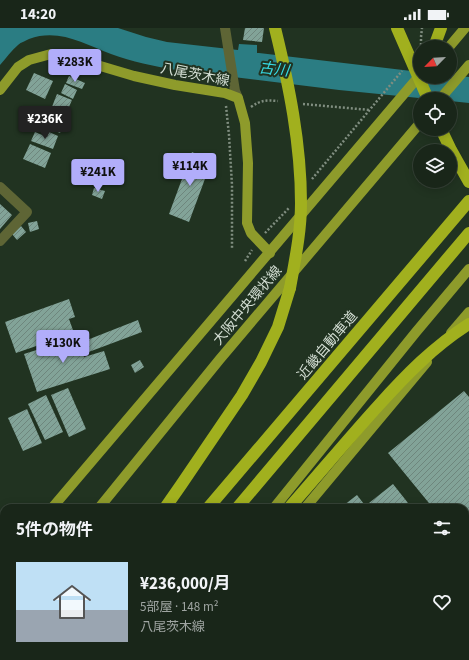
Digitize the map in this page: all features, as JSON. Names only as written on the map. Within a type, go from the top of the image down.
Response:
[{"type":"highway","points":[[168,504],[230,414],[258,368],[278,327],[290,288],[298,246],[301,204],[299,159],[292,107],[284,64],[275,28]]},
{"type":"highway","points":[[397,28],[425,92]]},
{"type":"highway","points":[[437,40],[441,28]]},
{"type":"highway","points":[[444,136],[469,182]]},
{"type":"highway","name":"近畿自動車道","points":[[211,504],[469,201]]},
{"type":"highway","points":[[239,504],[469,233]]},
{"type":"highway","points":[[292,504],[365,420],[410,372],[434,350],[469,324]]},
{"type":"main road","points":[[455,40],[465,28]]},
{"type":"main road","name":"八尾茨木線","points":[[0,90],[18,67],[29,60],[51,54],[70,57],[134,76],[175,85],[237,95],[245,123],[248,163],[247,223],[251,233],[270,253]]},
{"type":"main road","points":[[446,92],[469,65]]},
{"type":"main road","points":[[55,504],[413,83]]},
{"type":"main road","name":"大阪中央環状線","points":[[102,504],[220,359],[413,131]]},
{"type":"main road","points":[[277,504],[416,332],[469,269]]},
{"type":"main road","points":[[308,504],[469,312]]},
{"type":"main road","points":[[60,504],[74,482]]},
{"type":"street","points":[[226,30],[237,95]]},
{"type":"street","points":[[0,187],[27,212],[0,241]]},
{"type":"path","points":[[421,40],[422,28]]},
{"type":"path","points":[[376,102],[406,67]]},
{"type":"path","points":[[225,93],[232,185],[232,249]]},
{"type":"water","name":"古川","points":[[0,28],[118,28],[167,42],[238,50],[239,44],[257,45],[257,53],[413,71],[413,84],[457,84],[457,76],[469,77],[469,103],[457,102],[457,92],[413,92],[413,97],[176,70],[127,59],[81,42],[61,36],[51,35],[40,36],[21,43],[0,65]]},
{"type":"building","points":[[245,28],[264,28],[262,42],[243,40]]},
{"type":"building","points":[[34,73],[53,81],[45,99],[26,90]]},
{"type":"building","points":[[69,76],[85,83],[82,89],[66,83]]},
{"type":"building","points":[[65,84],[77,90],[73,99],[61,93]]},
{"type":"building","points":[[57,94],[72,100],[62,123],[48,117]]},
{"type":"building","points":[[46,119],[63,126],[60,133],[43,126]]},
{"type":"building","points":[[35,132],[47,137],[49,132],[58,136],[53,149],[31,141]]},
{"type":"building","points":[[30,144],[51,153],[45,168],[23,159]]},
{"type":"building","points":[[192,152],[212,160],[189,222],[169,214]]},
{"type":"building","points":[[94,188],[105,191],[102,199],[92,195]]},
{"type":"building","points":[[0,204],[12,215],[0,229]]},
{"type":"building","points":[[37,221],[39,229],[30,232],[28,223]]},
{"type":"building","points":[[21,226],[26,232],[17,240],[12,234]]},
{"type":"building","points":[[69,299],[75,317],[69,319],[74,333],[16,353],[5,322]]},
{"type":"building","points":[[138,320],[142,332],[86,353],[82,342]]},
{"type":"building","points":[[77,337],[84,357],[104,351],[110,369],[37,392],[24,354]]},
{"type":"building","points":[[140,360],[144,367],[135,373],[131,365]]},
{"type":"building","points":[[68,388],[86,429],[69,437],[51,395]]},
{"type":"building","points":[[464,391],[469,397],[469,504],[430,504],[388,453]]},
{"type":"building","points":[[46,395],[63,432],[45,440],[28,404]]},
{"type":"building","points":[[27,409],[42,443],[23,451],[8,418]]},
{"type":"building","points":[[393,484],[409,504],[370,504],[369,503]]},
{"type":"building","points":[[357,495],[364,504],[345,504]]}]
